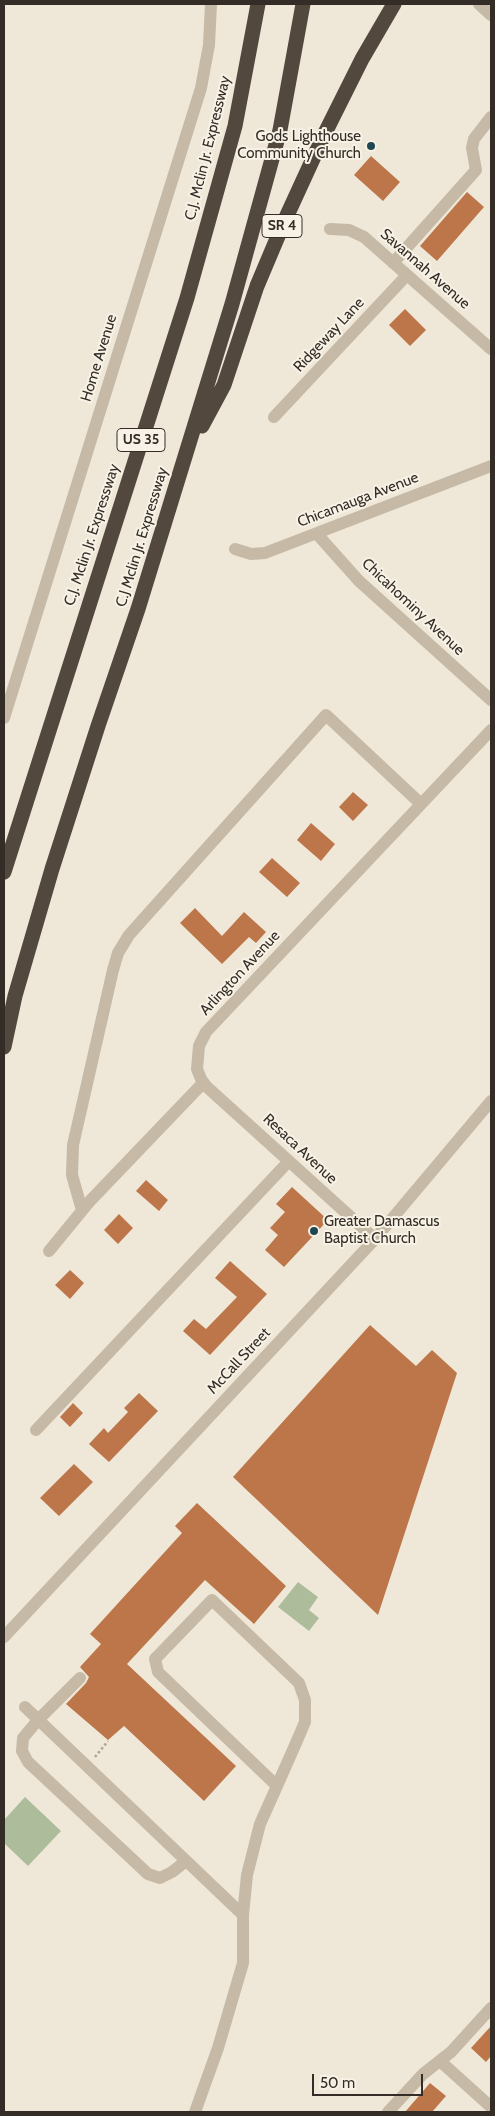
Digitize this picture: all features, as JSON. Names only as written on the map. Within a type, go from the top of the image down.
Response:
[{"type":"highway","name":"C.J. Mclin Jr. Expressway","points":[[4,872],[187,298],[235,126],[258,4]]},
{"type":"highway","name":"C.J Mclin Jr. Expressway","points":[[4,1047],[15,996],[52,869],[138,609],[232,304],[280,130],[303,4]]},
{"type":"highway","name":"SR 4","points":[[186,454],[224,385],[257,286],[323,137],[362,59],[394,4]]},
{"type":"street","name":"Home Avenue","points":[[4,718],[200,88],[209,45],[211,4]]},
{"type":"street","points":[[479,4],[491,15]]},
{"type":"street","points":[[393,263],[476,170],[472,148],[474,139],[491,117]]},
{"type":"street","name":"Savannah Avenue","points":[[330,229],[349,230],[357,233],[491,349]]},
{"type":"street","name":"Ridgeway Lane","points":[[274,417],[407,275]]},
{"type":"street","name":"Chicamauga Avenue","points":[[235,549],[251,554],[265,553],[491,466]]},
{"type":"street","name":"Chicahominy Avenue","points":[[317,534],[359,581],[491,700]]},
{"type":"street","points":[[82,1210],[72,1175],[72,1144],[113,970],[118,953],[129,935],[326,715],[421,804]]},
{"type":"street","name":"Arlington Avenue","points":[[204,1083],[197,1069],[197,1060],[199,1046],[206,1032],[491,730]]},
{"type":"street","points":[[49,1251],[82,1210],[204,1083]]},
{"type":"street","name":"Resaca Avenue","points":[[204,1083],[375,1239]]},
{"type":"street","name":"McCall Street","points":[[4,1637],[375,1239],[491,1101]]},
{"type":"street","points":[[36,1430],[289,1161]]},
{"type":"street","points":[[195,2112],[218,2048],[243,1962],[243,1915],[247,1875],[260,1824],[277,1786],[305,1722],[305,1700],[299,1683],[212,1600],[155,1659],[158,1672],[277,1786]]},
{"type":"street","points":[[80,1678],[38,1720],[24,1738],[22,1751],[28,1762],[148,1874],[160,1878],[172,1872],[186,1861]]},
{"type":"street","points":[[24,1707],[243,1915]]},
{"type":"street","points":[[388,2112],[423,2074],[451,2052],[491,2008]]},
{"type":"street","points":[[440,2061],[491,2107]]},
{"type":"green space","points":[[298,1582],[318,1597],[309,1610],[319,1618],[309,1631],[278,1607]]},
{"type":"green space","points":[[25,1797],[61,1831],[28,1866],[4,1843],[4,1820]]},
{"type":"building","points":[[371,156],[400,182],[383,201],[354,175]]},
{"type":"building","points":[[467,192],[484,207],[437,261],[420,246]]},
{"type":"building","points":[[405,309],[426,330],[410,346],[389,325]]},
{"type":"building","points":[[353,792],[368,805],[353,821],[339,807]]},
{"type":"building","points":[[311,823],[335,844],[321,861],[297,840]]},
{"type":"building","points":[[272,858],[300,883],[287,897],[259,872]]},
{"type":"building","points":[[195,908],[222,936],[244,912],[266,932],[256,943],[249,937],[222,964],[180,923]]},
{"type":"building","points":[[146,1180],[168,1200],[159,1211],[136,1191]]},
{"type":"building","points":[[292,1187],[328,1220],[284,1267],[265,1250],[278,1235],[270,1228],[285,1212],[276,1204]]},
{"type":"building","points":[[119,1214],[133,1228],[118,1244],[104,1230]]},
{"type":"building","points":[[230,1261],[267,1294],[210,1355],[183,1331],[194,1319],[206,1329],[237,1297],[215,1278]]},
{"type":"building","points":[[70,1270],[84,1283],[70,1299],[55,1285]]},
{"type":"building","points":[[370,1325],[416,1366],[432,1350],[457,1373],[378,1615],[233,1477]]},
{"type":"building","points":[[139,1393],[158,1411],[109,1462],[89,1444],[104,1428],[108,1433],[128,1412],[124,1408]]},
{"type":"building","points":[[73,1403],[83,1413],[70,1427],[60,1417]]},
{"type":"building","points":[[74,1464],[93,1482],[59,1516],[40,1498]]},
{"type":"building","points":[[197,1503],[286,1586],[254,1624],[205,1580],[127,1664],[236,1766],[204,1801],[124,1726],[108,1740],[66,1704],[86,1683],[89,1677],[80,1667],[101,1644],[90,1634],[182,1533],[175,1526]]},
{"type":"building","points":[[491,2026],[491,2056],[486,2062],[471,2048]]},
{"type":"building","points":[[430,2083],[446,2096],[432,2112],[405,2112]]},
{"type":"place","name":"Gods Lighthouse Community Church","points":[[371,146]]},
{"type":"place","name":"Greater Damascus Baptist Church","points":[[314,1231]]}]
